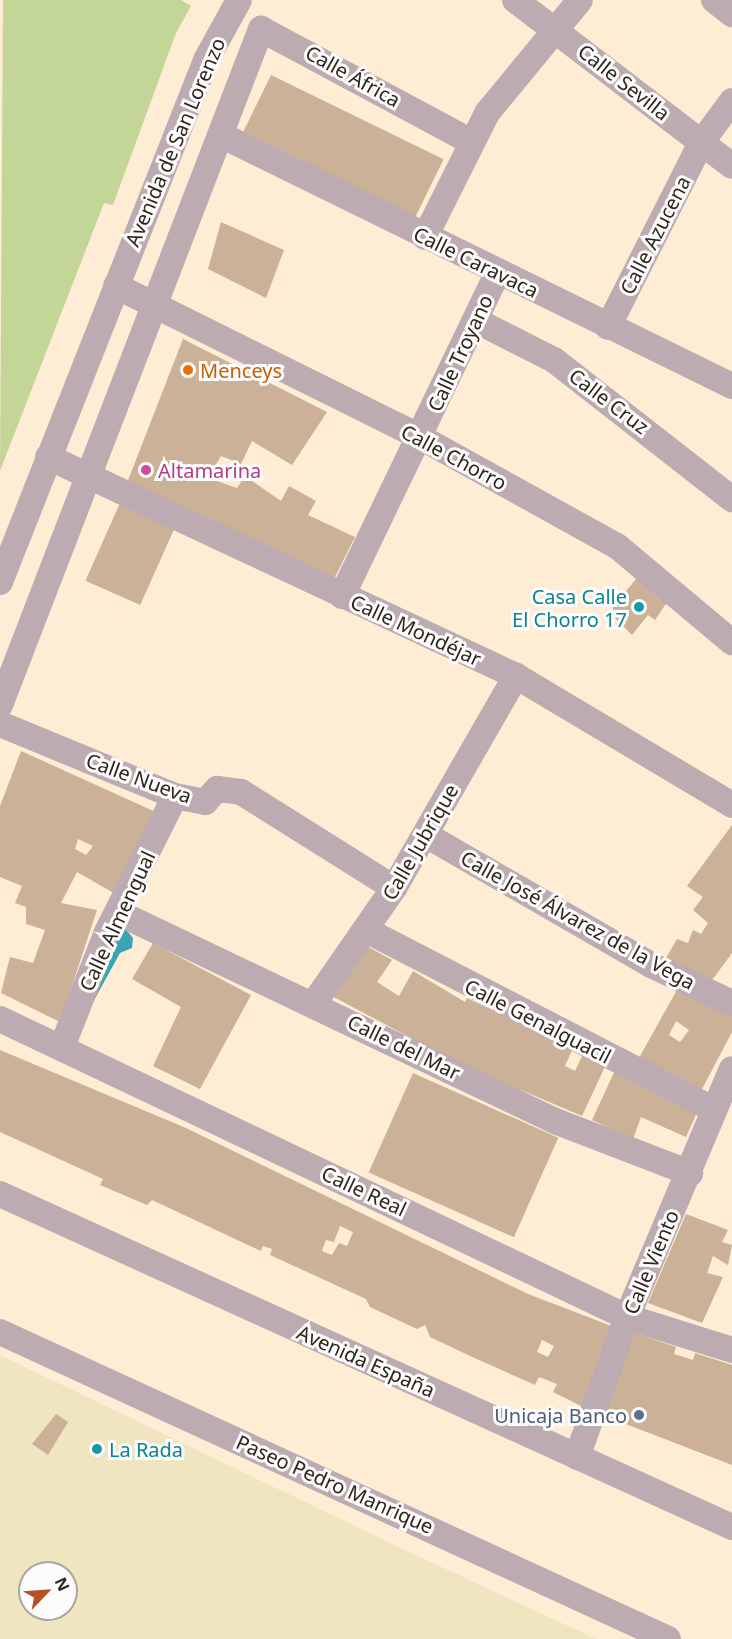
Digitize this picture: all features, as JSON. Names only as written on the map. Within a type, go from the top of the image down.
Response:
[{"type":"street","name":"Avenida de San Lorenzo","points":[[0,582],[206,60],[239,0]]},
{"type":"street","points":[[244,0],[261,29]]},
{"type":"street","name":"Calle Sevilla","points":[[515,0],[706,137],[732,166]]},
{"type":"street","points":[[425,237],[487,113],[579,0]]},
{"type":"street","points":[[714,0],[732,14]]},
{"type":"street","name":"Avenida de San Lorenzo","points":[[0,705],[261,29]]},
{"type":"street","name":"Calle África","points":[[261,29],[472,142]]},
{"type":"street","points":[[706,137],[732,94]]},
{"type":"street","points":[[706,137],[732,101]]},
{"type":"street","name":"Calle Caravaca","points":[[221,135],[732,386]]},
{"type":"street","points":[[706,137],[732,146]]},
{"type":"street","name":"Calle Azucena","points":[[608,327],[706,137]]},
{"type":"street","name":"Calle Troyano","points":[[342,596],[498,272]]},
{"type":"street","points":[[116,286],[156,304]]},
{"type":"street","name":"Calle Chorro","points":[[156,304],[420,437],[617,546],[732,642]]},
{"type":"street","name":"Calle Cruz","points":[[475,320],[554,360],[732,499]]},
{"type":"street","points":[[48,457],[90,475]]},
{"type":"street","name":"Calle Mondéjar","points":[[90,475],[342,596],[516,676],[732,805]]},
{"type":"street","name":"Calle Jubrique","points":[[314,1003],[394,888],[516,676]]},
{"type":"street","name":"Calle Nueva","points":[[0,724],[175,796],[205,802],[217,789],[241,792],[394,888]]},
{"type":"street","name":"Calle Almengual","points":[[62,1047],[108,932],[121,914],[175,796]]},
{"type":"street","name":"Calle José Álvarez de la Vega","points":[[426,835],[651,965],[732,1003]]},
{"type":"street","name":"Calle del Mar","points":[[121,914],[314,1003],[555,1121],[690,1173]]},
{"type":"street","name":"Calle Genalguacil","points":[[366,930],[721,1099]]},
{"type":"street","name":"Calle Real","points":[[0,1019],[627,1317],[732,1350]]},
{"type":"street","name":"Calle Viento","points":[[577,1457],[627,1317],[690,1173],[732,1069]]},
{"type":"street","name":"Avenida España","points":[[0,1194],[732,1527]]},
{"type":"street","name":"Paseo Pedro Manrique","points":[[0,1332],[668,1639]]},
{"type":"green space","points":[[3,0],[181,0],[191,6],[176,33],[113,205],[104,203],[0,471]]},
{"type":"sand","name":"La Rada","points":[[0,1355],[388,1542],[596,1639],[0,1639]]},
{"type":"water","points":[[124,927],[133,938],[132,948],[120,953],[93,1002],[110,939]]},
{"type":"building","points":[[271,75],[444,159],[413,221],[241,137]]},
{"type":"building","points":[[221,222],[284,250],[266,298],[208,269]]},
{"type":"building","points":[[183,339],[327,412],[292,465],[252,441],[241,464],[221,456],[215,466],[222,470],[217,481],[237,488],[245,476],[281,501],[289,486],[316,501],[308,515],[355,537],[332,583],[127,483]]},
{"type":"building","points":[[120,503],[175,527],[140,605],[85,581]]},
{"type":"building","name":"Casa Calle El Chorro 17","points":[[640,574],[670,598],[655,620],[648,615],[632,635],[609,612]]},
{"type":"building","points":[[21,751],[158,813],[119,896],[77,872],[61,903],[97,910],[60,1022],[1,993],[10,957],[33,963],[45,930],[26,924],[26,907],[15,903],[22,886],[0,877],[0,806]],"holes":[[[78,839],[93,846],[86,855],[75,849]]]},
{"type":"building","points":[[732,825],[732,953],[710,983],[666,958],[677,939],[688,943],[693,930],[701,934],[708,923],[693,910],[703,897],[687,886]]},
{"type":"building","points":[[153,943],[251,995],[200,1089],[153,1066],[181,1007],[132,979]]},
{"type":"building","points":[[363,944],[392,960],[377,982],[399,996],[413,971],[465,1002],[467,998],[573,1048],[565,1066],[575,1071],[584,1052],[608,1060],[582,1116],[521,1090],[518,1095],[330,995]]},
{"type":"building","points":[[678,988],[732,1014],[732,1032],[700,1093],[639,1058]],"holes":[[[676,1021],[689,1030],[680,1042],[669,1035]]]},
{"type":"building","points":[[0,1050],[186,1128],[528,1294],[614,1327],[583,1407],[553,1392],[557,1384],[539,1377],[535,1385],[430,1337],[425,1325],[417,1329],[370,1307],[366,1299],[270,1255],[272,1249],[263,1246],[261,1251],[152,1200],[147,1205],[100,1185],[103,1179],[0,1132]],"holes":[[[340,1226],[353,1232],[347,1246],[339,1243],[332,1255],[322,1251],[326,1240],[334,1242]],[[542,1340],[554,1346],[548,1357],[537,1352]]]},
{"type":"building","points":[[617,1066],[698,1110],[686,1137],[641,1117],[633,1139],[592,1120]]},
{"type":"building","points":[[413,1073],[558,1138],[514,1237],[369,1173]]},
{"type":"building","points":[[686,1214],[728,1230],[722,1242],[732,1245],[728,1265],[713,1256],[707,1273],[723,1277],[702,1323],[648,1303]]},
{"type":"building","points":[[635,1333],[676,1347],[674,1354],[693,1360],[695,1353],[732,1365],[732,1465],[600,1414]]},
{"type":"building","points":[[56,1414],[68,1422],[48,1455],[32,1444]]},
{"type":"place","name":"Menceys","points":[[188,370]]},
{"type":"place","name":"Altamarina","points":[[146,470]]},
{"type":"place","name":"Casa Calle El Chorro 17","points":[[639,607]]},
{"type":"place","name":"Unicaja Banco","points":[[639,1415]]},
{"type":"place","name":"La Rada","points":[[97,1449]]}]
